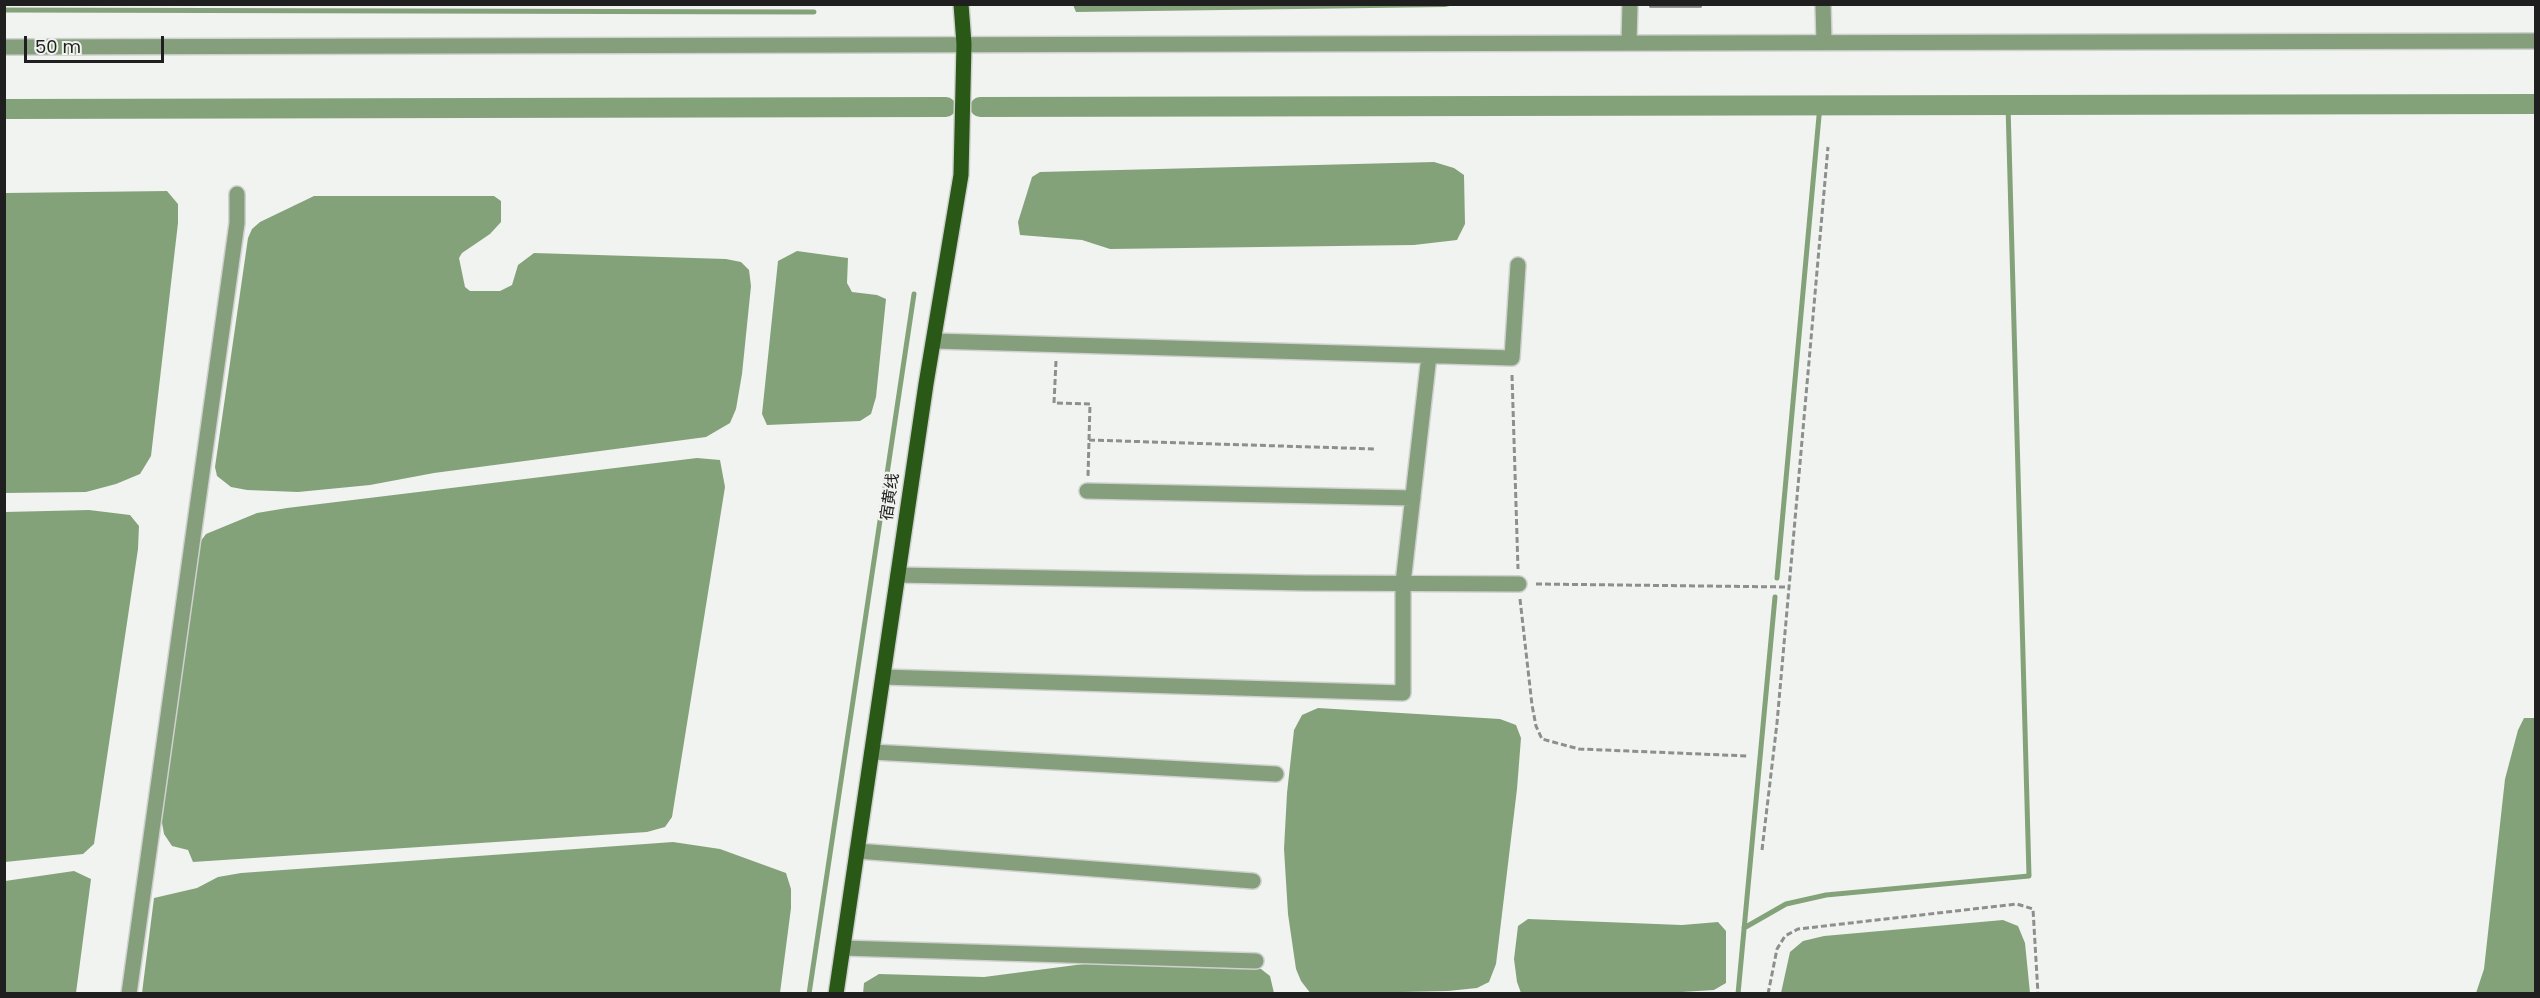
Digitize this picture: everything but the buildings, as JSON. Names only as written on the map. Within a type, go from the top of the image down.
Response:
[{"type":"main road","name":"宿黄线","points":[[836,993],[898,575],[961,175],[964,44],[961,4]]},
{"type":"street","points":[[1629,42],[1630,4]]},
{"type":"street","points":[[1823,4],[1824,42]]},
{"type":"street","points":[[4,47],[2535,41]]},
{"type":"street","points":[[129,993],[237,223],[237,194]]},
{"type":"street","points":[[934,341],[1512,358],[1518,265]]},
{"type":"street","points":[[883,677],[1403,693],[1403,584],[1429,356]]},
{"type":"street","points":[[1088,491],[1413,498]]},
{"type":"street","points":[[898,575],[1519,584]]},
{"type":"street","points":[[872,752],[1276,774]]},
{"type":"street","points":[[857,851],[1253,882]]},
{"type":"street","points":[[843,948],[1256,961]]},
{"type":"path","points":[[1762,850],[1777,723],[1828,147]]},
{"type":"path","points":[[1057,344],[1054,403],[1090,404],[1088,491]]},
{"type":"path","points":[[1512,358],[1519,584],[1532,705],[1536,726],[1542,739],[1579,749],[1748,756]]},
{"type":"path","points":[[1089,440],[1376,449]]},
{"type":"path","points":[[1519,584],[1788,588]]},
{"type":"path","points":[[1768,993],[1777,950],[1785,936],[1797,929],[2017,904],[2033,909],[2038,993]]},
{"type":"shaded area","points":[[1073,4],[1454,5],[1445,7],[1076,12]]},
{"type":"shaded area","points":[[1434,162],[1454,168],[1464,175],[1465,224],[1457,240],[1414,245],[1110,249],[1082,240],[1020,235],[1018,222],[1032,177],[1040,172]]},
{"type":"shaded area","points":[[167,191],[178,204],[178,223],[151,456],[140,474],[116,484],[86,492],[5,493],[5,193]]},
{"type":"shaded area","points":[[314,196],[494,196],[501,201],[501,222],[490,234],[462,253],[459,258],[465,287],[470,291],[500,291],[512,285],[518,265],[534,253],[726,259],[741,262],[749,270],[751,286],[742,374],[736,409],[730,423],[706,437],[434,473],[370,485],[298,492],[247,490],[231,487],[217,476],[215,467],[248,238],[252,229],[260,222]]},
{"type":"shaded area","points":[[797,251],[848,258],[847,283],[852,292],[877,295],[886,299],[876,397],[871,414],[860,421],[767,425],[762,414],[778,261]]},
{"type":"shaded area","points":[[697,458],[720,460],[725,487],[672,817],[665,827],[647,832],[193,862],[188,850],[172,846],[164,834],[161,817],[197,546],[206,534],[257,513],[287,508]]},
{"type":"shaded area","points":[[89,510],[130,515],[139,526],[138,549],[94,844],[83,854],[5,862],[5,512]]},
{"type":"shaded area","points":[[1318,708],[1500,719],[1516,725],[1521,738],[1517,789],[1496,964],[1489,982],[1477,988],[1448,991],[1311,994],[1301,981],[1296,969],[1288,914],[1284,849],[1287,793],[1294,730],[1302,715]]},
{"type":"shaded area","points":[[2524,718],[2535,718],[2535,993],[2476,993],[2484,969],[2505,779],[2518,730]]},
{"type":"shaded area","points":[[673,842],[720,849],[786,873],[791,889],[791,908],[780,993],[142,993],[154,898],[197,888],[218,877],[241,873]]},
{"type":"shaded area","points":[[74,871],[91,879],[76,993],[5,993],[5,881]]},
{"type":"shaded area","points":[[1528,919],[1682,925],[1718,922],[1726,931],[1726,983],[1714,990],[1666,993],[1521,993],[1514,959],[1518,926]]},
{"type":"shaded area","points":[[2003,920],[2018,926],[2025,943],[2030,993],[1781,993],[1790,952],[1803,941],[1824,936]]},
{"type":"shaded area","points":[[1099,962],[1244,965],[1261,969],[1270,976],[1274,993],[863,994],[864,983],[879,974],[984,977]]},
{"type":"waterway","points":[[4,10],[814,12]]},
{"type":"waterway","points":[[980,107],[2536,104]]},
{"type":"waterway","points":[[1777,578],[1820,105]]},
{"type":"waterway","points":[[1744,928],[1786,904],[1826,895],[2029,876],[2008,105]]},
{"type":"waterway","points":[[4,109],[946,107]]},
{"type":"waterway","points":[[809,994],[914,294]]},
{"type":"waterway","points":[[1738,994],[1775,597]]}]
